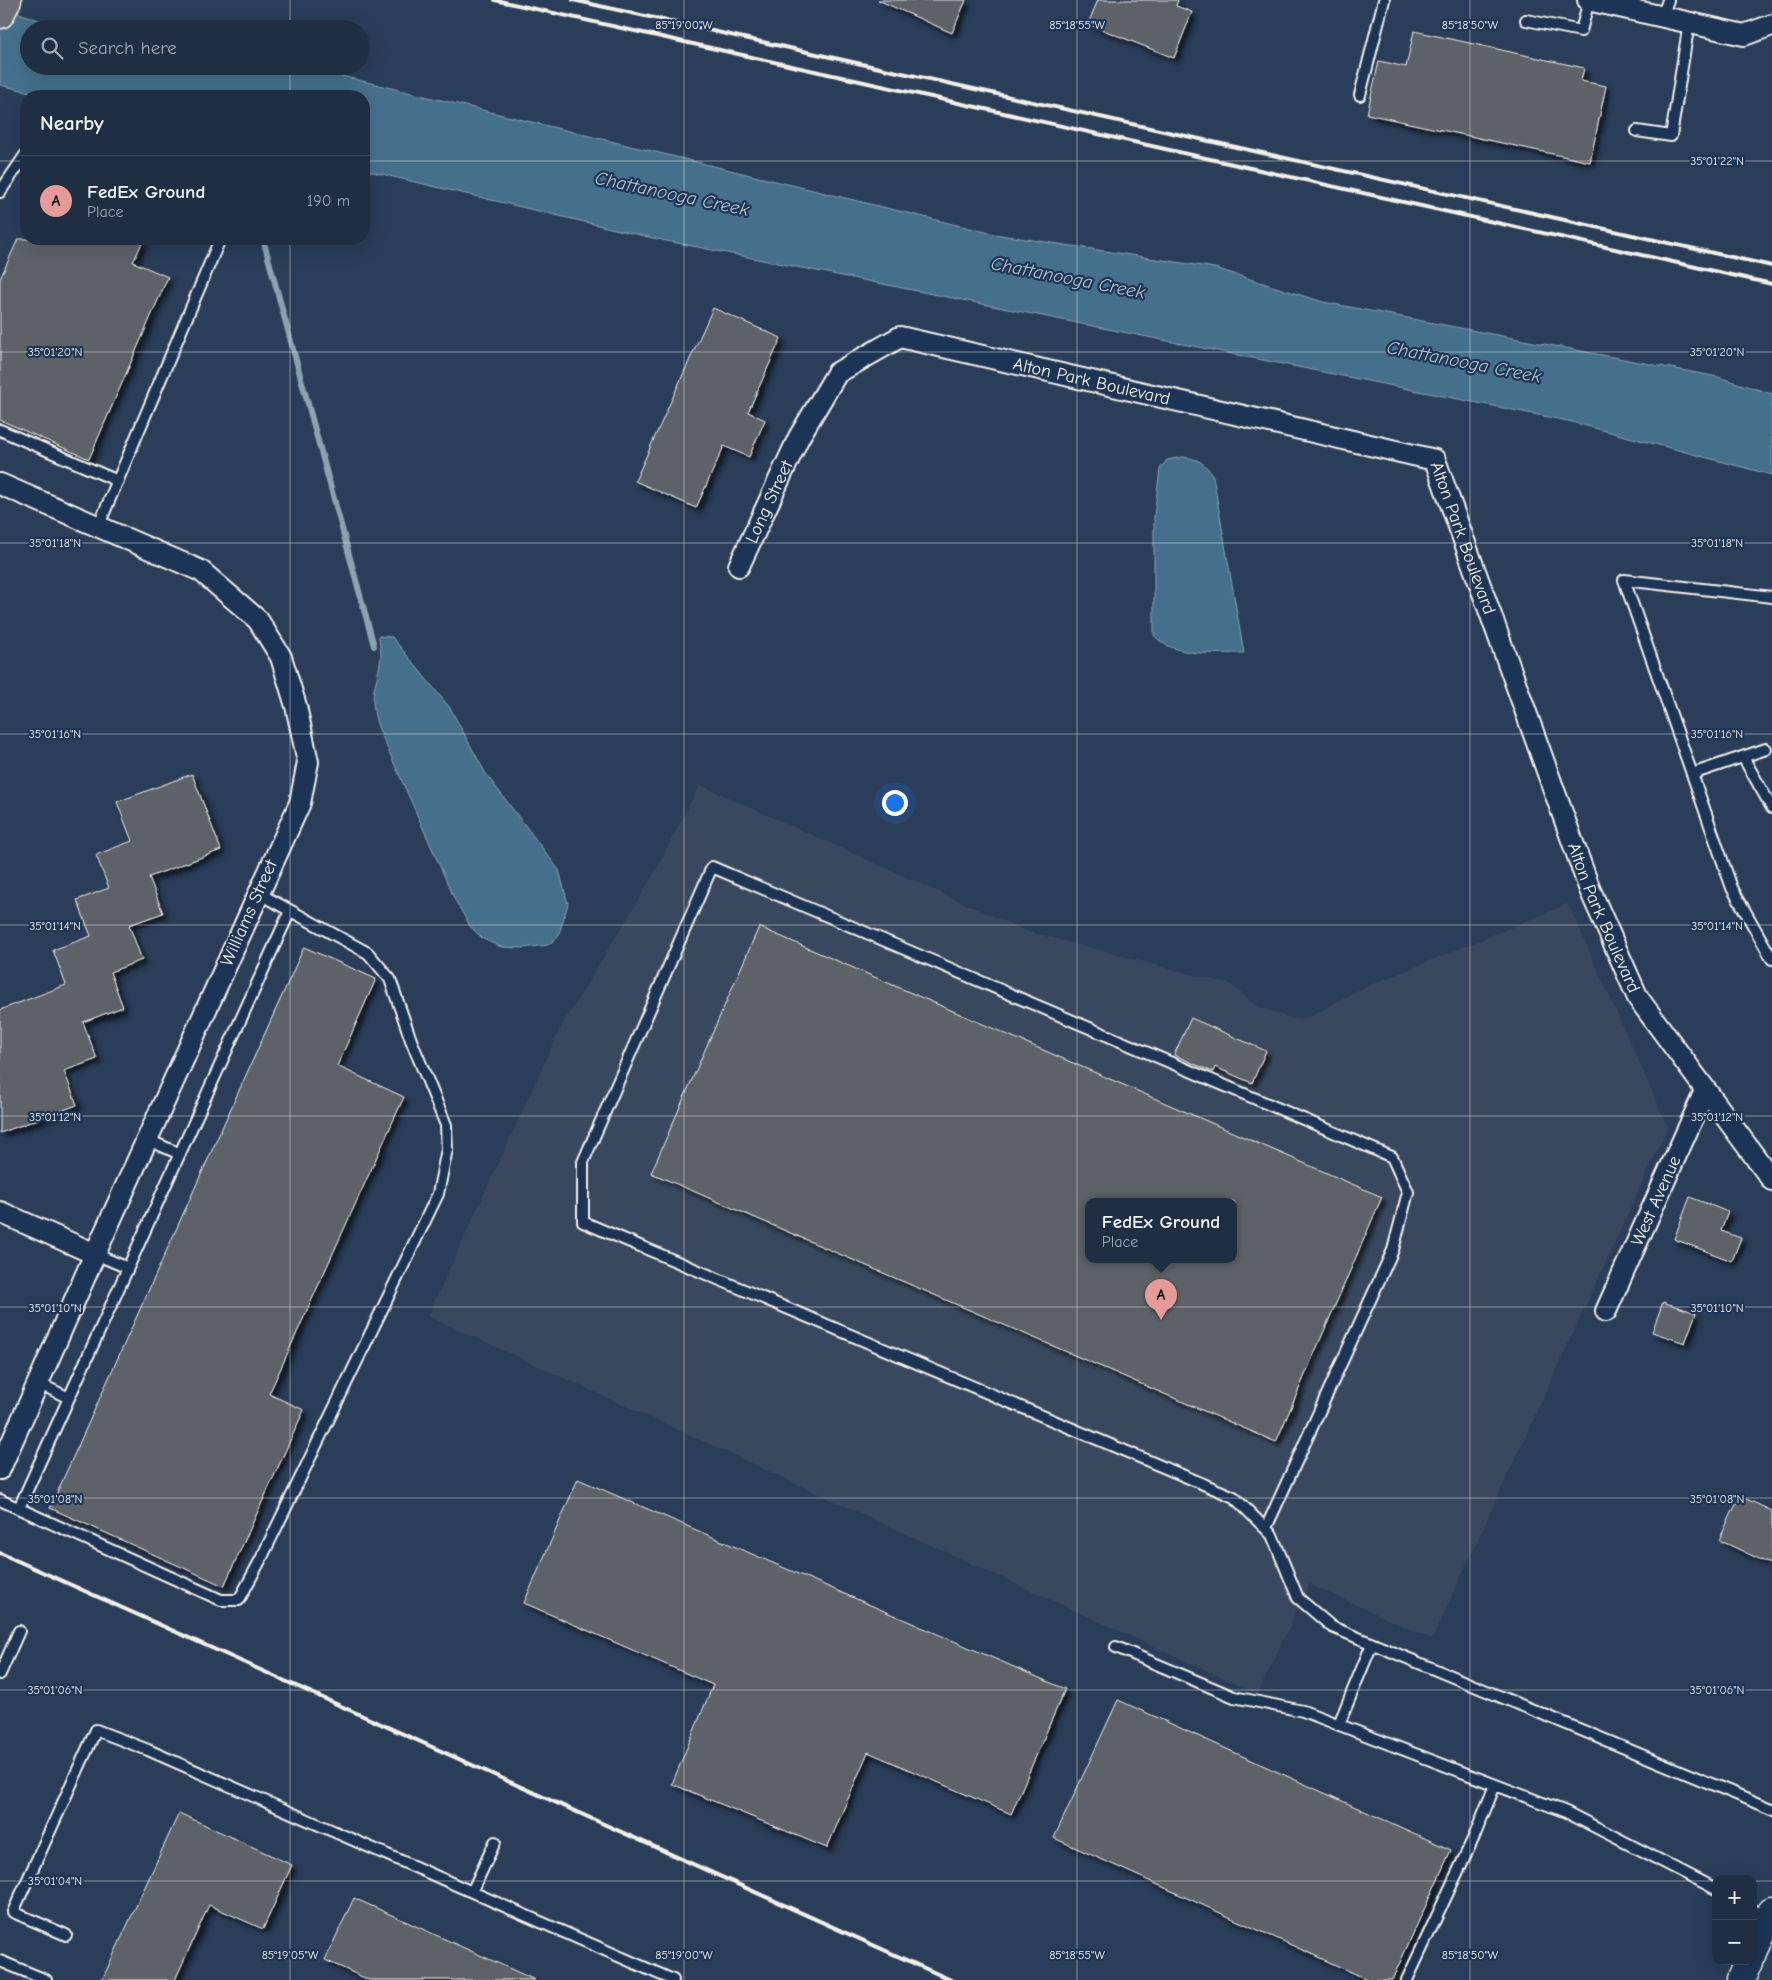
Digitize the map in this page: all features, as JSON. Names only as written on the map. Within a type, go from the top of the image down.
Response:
[{"type":"main road","points":[[0,14],[7,0]]},
{"type":"main road","points":[[1757,1939],[1765,1912]]},
{"type":"main road","points":[[1741,1980],[1747,1965]]},
{"type":"street","points":[[1588,0],[1665,8],[1689,23],[1744,36],[1772,25]]},
{"type":"street","name":"Alton Park Boulevard","points":[[799,437],[837,373],[900,337],[1435,460],[1590,890],[1638,998],[1772,1180]]},
{"type":"street","name":"Long Street","points":[[739,566],[799,437]]},
{"type":"street","name":"Williams Street","points":[[0,484],[202,571],[258,620],[281,657],[296,706],[308,762],[300,803],[94,1254],[0,1469]]},
{"type":"street","name":"West Avenue","points":[[1606,1311],[1705,1091]]},
{"type":"street","points":[[0,1212],[94,1254]]},
{"type":"lane","points":[[1360,95],[1384,0]]},
{"type":"lane","points":[[1526,20],[1581,31],[1588,0]]},
{"type":"lane","points":[[1637,131],[1671,136],[1689,23]]},
{"type":"lane","points":[[0,192],[20,163]]},
{"type":"lane","points":[[98,527],[218,245]]},
{"type":"lane","points":[[0,430],[118,481]]},
{"type":"lane","points":[[1772,597],[1624,580],[1732,888],[1772,959]]},
{"type":"lane","points":[[1692,774],[1743,757],[1770,751]]},
{"type":"lane","points":[[1743,757],[1772,808]]},
{"type":"lane","points":[[1266,1528],[1393,1250],[1408,1192],[1392,1157],[712,866],[583,1162],[583,1222],[1234,1497],[1272,1535],[1298,1598],[1332,1628],[1772,1809]]},
{"type":"lane","points":[[0,1500],[221,1600],[239,1600],[262,1557],[438,1194],[447,1149],[446,1125],[411,1040],[390,979],[368,952],[258,893]]},
{"type":"lane","points":[[19,1508],[290,911]]},
{"type":"lane","points":[[146,1139],[180,1154]]},
{"type":"lane","points":[[94,1254],[128,1268]]},
{"type":"lane","points":[[38,1382],[69,1398]]},
{"type":"lane","points":[[0,1674],[19,1631]]},
{"type":"lane","points":[[1339,1724],[1372,1644]]},
{"type":"lane","points":[[1116,1647],[1234,1697],[1303,1711],[1566,1812],[1712,1887]]},
{"type":"lane","points":[[66,1935],[13,1912],[96,1730],[148,1750],[673,1980]]},
{"type":"lane","points":[[1407,1980],[1474,1837],[1495,1785]]},
{"type":"lane","points":[[472,1892],[495,1842]]},
{"type":"lane","points":[[0,1961],[46,1980]]},
{"type":"shaded area","points":[[700,785],[1026,931],[1230,984],[1256,1006],[1292,1019],[1310,1017],[1352,993],[1568,904],[1668,1127],[1432,1639],[1309,1584],[1258,1694],[428,1316],[561,1027],[650,881]]},
{"type":"water","name":"Chattanooga Creek","points":[[0,6],[38,20],[20,20],[20,75],[338,75],[994,234],[1215,268],[1323,302],[1718,377],[1772,394],[1772,475],[1568,421],[657,239],[370,171],[370,90],[21,90],[0,85]]},
{"type":"water","points":[[1182,457],[1200,462],[1213,476],[1244,653],[1196,653],[1184,651],[1172,648],[1154,635],[1154,516],[1160,469],[1167,460]]},
{"type":"water","points":[[379,636],[392,637],[450,708],[486,774],[559,870],[568,904],[558,937],[548,945],[522,948],[501,947],[483,939],[470,926],[455,900],[378,727],[373,697],[381,656]]},
{"type":"building","points":[[878,0],[966,0],[952,33]]},
{"type":"building","points":[[1098,0],[1178,0],[1176,6],[1192,12],[1174,58],[1088,24]]},
{"type":"building","points":[[1414,31],[1584,68],[1581,81],[1606,86],[1590,162],[1367,114],[1379,61],[1406,67]]},
{"type":"building","points":[[18,239],[20,239],[20,245],[141,245],[133,262],[168,277],[89,459],[0,420],[0,279]]},
{"type":"building","points":[[713,308],[781,338],[748,412],[765,420],[749,457],[724,446],[696,508],[635,481]]},
{"type":"building","points":[[192,774],[221,850],[149,877],[163,913],[129,925],[142,960],[110,972],[123,1007],[83,1022],[97,1059],[64,1071],[77,1105],[0,1133],[0,1010],[66,985],[53,950],[91,936],[77,900],[109,888],[96,855],[132,841],[117,802]]},
{"type":"building","points":[[759,927],[1382,1197],[1276,1442],[651,1173]]},
{"type":"building","points":[[304,947],[376,979],[337,1066],[404,1097],[269,1394],[304,1410],[224,1586],[50,1508]]},
{"type":"building","points":[[1191,1018],[1266,1051],[1252,1083],[1215,1067],[1213,1072],[1174,1055]]},
{"type":"building","points":[[1690,1197],[1728,1212],[1721,1231],[1741,1238],[1732,1261],[1674,1239]]},
{"type":"building","points":[[1663,1302],[1696,1313],[1685,1343],[1652,1332]]},
{"type":"building","points":[[578,1479],[1065,1689],[1011,1814],[868,1752],[827,1848],[672,1784],[713,1685],[524,1603]]},
{"type":"building","points":[[1740,1496],[1772,1511],[1772,1565],[1719,1540]]},
{"type":"building","points":[[1118,1700],[1451,1850],[1392,1980],[1369,1980],[1054,1838]]},
{"type":"building","points":[[179,1813],[292,1865],[263,1929],[209,1905],[175,1980],[102,1980]]},
{"type":"building","points":[[354,1898],[535,1980],[369,1980],[325,1960]]},
{"type":"waterway","points":[[265,245],[374,646]]},
{"type":"railway","points":[[495,0],[1772,284]]},
{"type":"railway","points":[[573,0],[1772,266]]},
{"type":"railway","points":[[0,1553],[951,1980]]},
{"type":"place","name":"FedEx Ground","points":[[1161,1320]]}]
